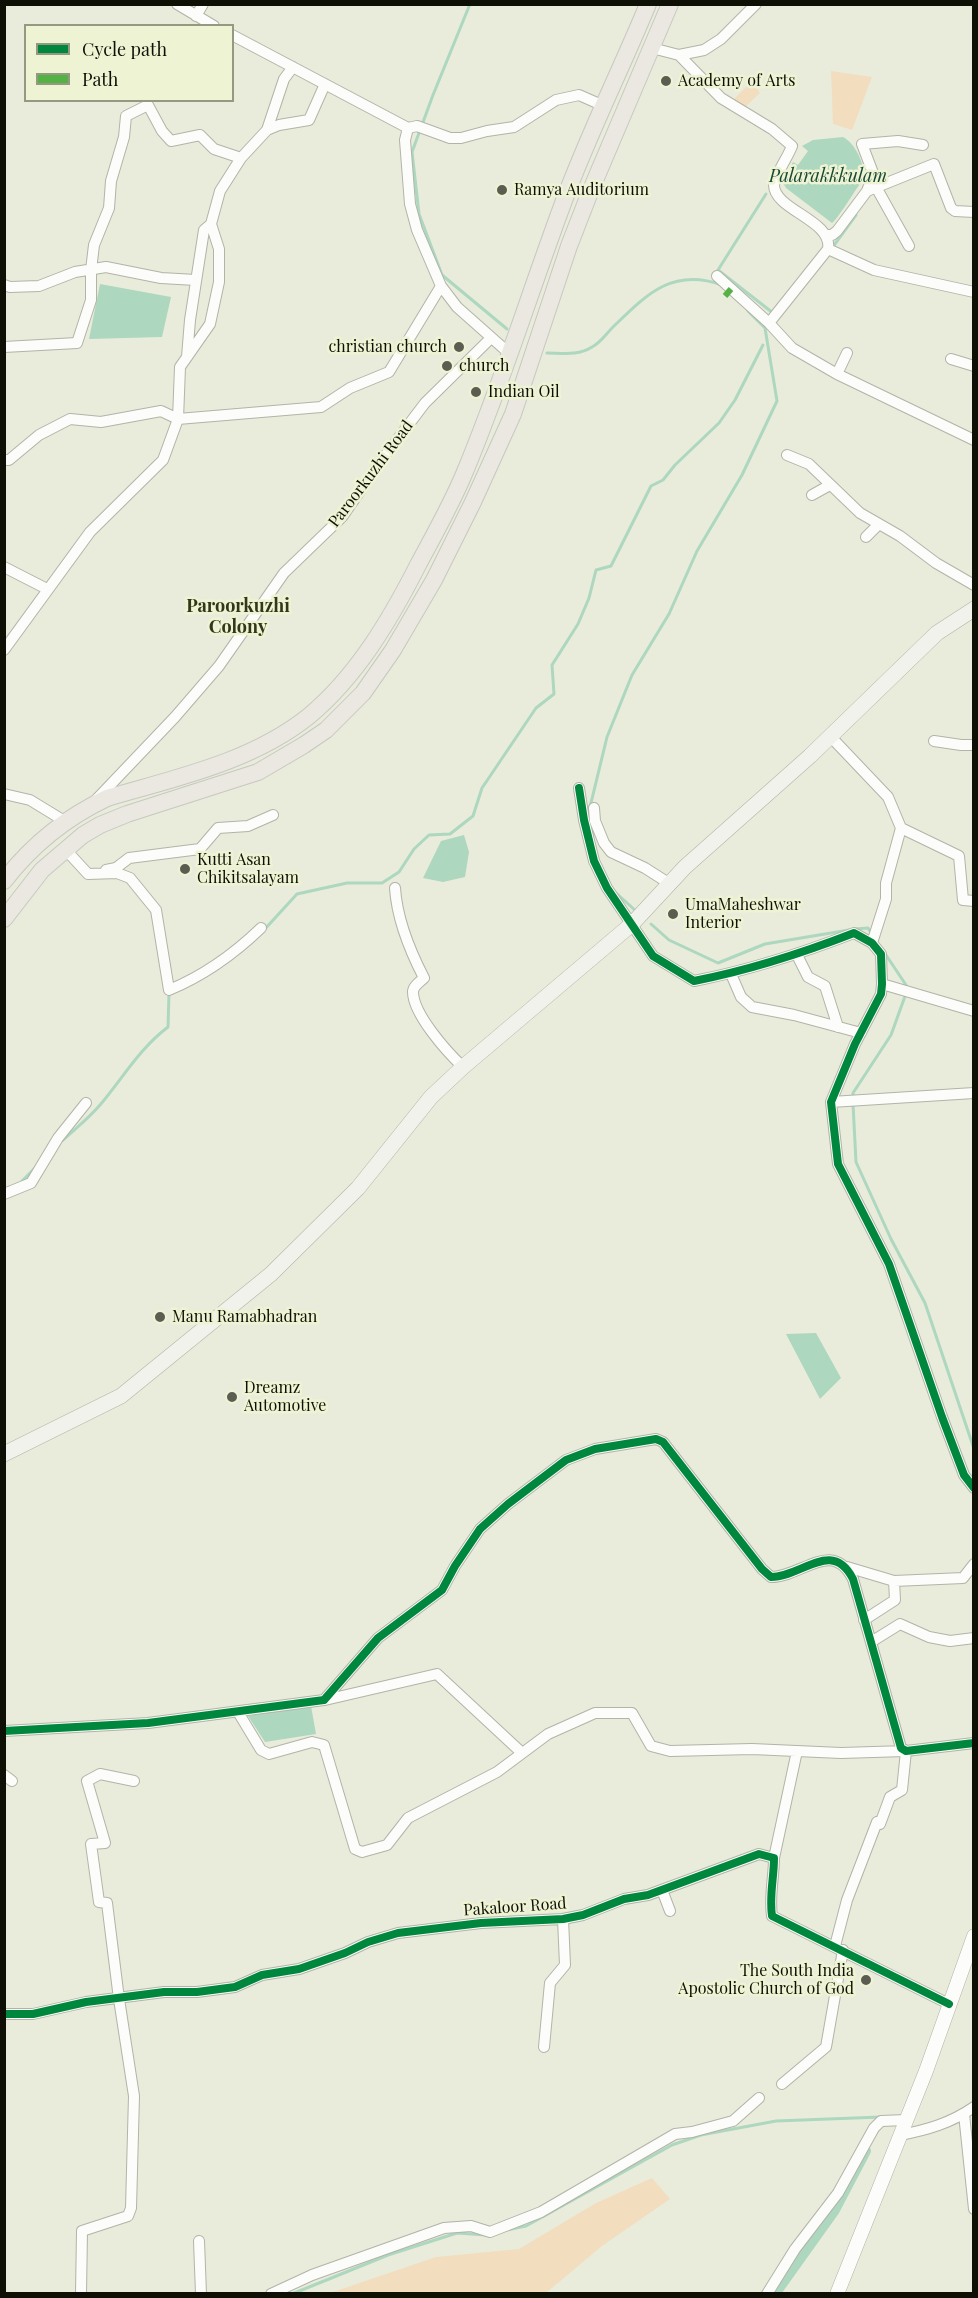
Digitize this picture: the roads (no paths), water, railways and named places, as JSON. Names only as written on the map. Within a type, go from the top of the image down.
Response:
[{"type":"main road","points":[[4,881],[31,851],[66,822],[107,798],[250,751],[291,728],[308,716],[345,680],[377,638],[407,587],[452,500],[510,354],[562,206],[648,4]]},
{"type":"main road","points":[[4,919],[42,870],[65,849],[100,825],[127,814],[258,772],[326,730],[363,693],[393,650],[434,580],[513,414],[582,213],[670,4]]},
{"type":"main road","points":[[4,1454],[120,1396],[271,1274],[358,1188],[431,1097],[463,1066],[632,924],[686,867],[830,736],[937,633],[974,609]]},
{"type":"street","points":[[177,4],[210,24]]},
{"type":"street","points":[[196,16],[203,4]]},
{"type":"street","points":[[652,48],[679,55],[704,50],[721,39],[756,4]]},
{"type":"street","points":[[234,36],[417,128],[450,138],[461,138],[514,127],[556,100],[579,95],[604,106]]},
{"type":"street","points":[[679,55],[721,98],[772,129],[790,144],[791,148],[785,164],[775,181],[776,192],[792,208],[827,235],[831,251]]},
{"type":"street","points":[[4,650],[90,532],[163,460],[178,419],[180,367],[210,324],[219,282],[219,249],[211,224],[220,191],[241,158],[267,130],[284,79],[292,67]]},
{"type":"street","points":[[267,130],[279,125],[309,120],[326,84]]},
{"type":"street","points":[[4,346],[77,343],[91,300],[94,245],[109,208],[111,181],[124,137],[126,116],[148,105],[162,132],[171,141],[200,135],[214,149],[241,158]]},
{"type":"street","points":[[417,128],[405,140],[410,204],[417,230],[441,286],[457,307],[510,354]]},
{"type":"street","points":[[909,246],[872,189],[873,173],[868,148],[898,141],[923,145]]},
{"type":"street","points":[[827,235],[832,235],[837,231],[872,189],[934,164],[951,208],[955,211],[974,212]]},
{"type":"street","points":[[187,357],[204,230],[211,224]]},
{"type":"street","points":[[831,251],[874,270],[974,292]]},
{"type":"street","points":[[768,323],[831,251]]},
{"type":"street","points":[[4,285],[10,287],[39,286],[75,272],[106,267],[161,278],[196,280]]},
{"type":"street","points":[[717,276],[792,348],[837,374],[974,440]]},
{"type":"street","points":[[4,460],[9,460],[39,435],[70,419],[101,422],[161,411],[178,419],[321,407],[350,388],[389,372],[441,286]]},
{"type":"street","name":"Paroorkuzhi Road","points":[[92,806],[219,666],[284,573],[342,517],[425,403],[492,338]]},
{"type":"street","points":[[837,374],[847,353]]},
{"type":"street","points":[[951,359],[974,366]]},
{"type":"street","points":[[787,455],[809,464],[860,513],[900,536],[936,563],[974,585]]},
{"type":"street","points":[[812,495],[830,485]]},
{"type":"street","points":[[866,537],[879,524]]},
{"type":"street","points":[[4,567],[47,589]]},
{"type":"street","points":[[830,736],[888,797],[901,828],[886,884],[886,899],[872,943]]},
{"type":"street","points":[[934,741],[974,745]]},
{"type":"street","points":[[579,788],[594,861],[607,888],[653,956],[694,981],[731,974],[796,955],[854,933],[872,943],[880,954],[881,994],[831,1102],[838,1164],[890,1264],[949,1437],[964,1475],[974,1488]]},
{"type":"street","points":[[4,794],[30,800],[66,822]]},
{"type":"street","points":[[594,808],[595,821],[610,852],[645,868],[670,884]]},
{"type":"street","points":[[88,874],[116,868],[129,858],[200,849],[218,828],[248,826],[273,815]]},
{"type":"street","points":[[901,828],[959,856],[963,900],[974,901]]},
{"type":"street","points":[[65,849],[88,874],[117,873],[130,878],[156,910],[169,990],[194,980],[248,941],[261,928]]},
{"type":"street","points":[[395,888],[400,917],[424,978],[414,987],[415,999],[420,1012],[440,1044],[463,1066]]},
{"type":"street","points":[[796,955],[808,976],[825,986],[838,1027]]},
{"type":"street","points":[[731,974],[741,997],[752,1007],[861,1033]]},
{"type":"street","points":[[882,984],[974,1011]]},
{"type":"street","points":[[831,1102],[974,1093]]},
{"type":"street","points":[[4,1194],[31,1183],[58,1138],[86,1103]]},
{"type":"street","points":[[324,1700],[378,1638],[442,1590],[480,1529],[566,1460],[595,1449],[656,1439],[663,1442],[762,1569],[771,1577],[826,1560],[838,1561],[847,1567],[894,1581],[963,1578],[974,1564]]},
{"type":"street","points":[[847,1567],[853,1579],[902,1748],[906,1751]]},
{"type":"street","points":[[864,1620],[896,1600],[894,1581]]},
{"type":"street","points":[[870,1642],[900,1624],[929,1637],[950,1641],[974,1638]]},
{"type":"street","points":[[4,1731],[148,1723],[237,1712],[324,1700],[437,1674],[522,1753]]},
{"type":"street","points":[[237,1712],[261,1750],[269,1754],[312,1742],[324,1744],[349,1833],[355,1849],[362,1852],[387,1845],[408,1818],[497,1772],[548,1734],[595,1713],[632,1713],[651,1746],[670,1751],[752,1749],[841,1753],[906,1751],[974,1743]]},
{"type":"street","points":[[797,1751],[774,1858],[770,1901],[772,1916],[950,2004]]},
{"type":"street","points":[[782,2084],[826,2047],[847,1900],[877,1822],[880,1824],[890,1797],[902,1790],[906,1751]]},
{"type":"street","points":[[81,2294],[82,2230],[128,2216],[131,2208],[134,2096],[107,1903],[99,1902],[91,1844],[105,1843],[87,1781],[100,1774],[134,1781]]},
{"type":"street","name":"Pakaloor Road","points":[[4,2014],[33,2014],[86,2002],[164,1992],[197,1992],[236,1987],[262,1975],[299,1969],[369,1942],[398,1934],[470,1924],[563,1919],[583,1915],[624,1899],[648,1895],[759,1854],[774,1858]]},
{"type":"street","points":[[662,1890],[670,1911]]},
{"type":"street","points":[[544,2047],[550,1983],[565,1965],[563,1919]]},
{"type":"street","points":[[837,2294],[906,2120],[974,1936]]},
{"type":"street","points":[[271,2294],[312,2275],[444,2228],[471,2226],[490,2232],[541,2212],[675,2134],[733,2121],[759,2098]]},
{"type":"street","points":[[900,2135],[923,2131],[957,2119],[974,2107]]},
{"type":"street","points":[[964,2114],[974,2209]]},
{"type":"street","points":[[767,2294],[795,2249],[838,2193],[874,2128],[881,2121],[906,2120]]},
{"type":"street","points":[[199,2241],[201,2294]]},
{"type":"water","name":"Palarakkkulam","points":[[843,137],[858,154],[864,178],[832,223],[786,188],[783,183],[793,162],[798,165],[808,151],[802,146],[813,140]]},
{"type":"water","points":[[100,284],[171,297],[162,337],[89,339]]},
{"type":"water","points":[[464,835],[469,852],[465,877],[443,882],[423,878],[441,841]]},
{"type":"water","points":[[816,1333],[841,1378],[820,1399],[786,1334]]},
{"type":"water","points":[[311,1706],[316,1734],[265,1742],[248,1716]]},
{"type":"waterway","points":[[470,4],[412,152],[419,214],[442,275],[507,329]]},
{"type":"waterway","points":[[766,194],[718,270],[773,313]]},
{"type":"waterway","points":[[832,248],[856,215]]},
{"type":"waterway","points":[[547,353],[576,353],[587,350],[600,341],[637,304],[661,287],[689,279],[722,285]]},
{"type":"waterway","points":[[590,807],[607,737],[632,675],[669,614],[697,551],[742,475],[777,401],[765,328],[748,311]]},
{"type":"waterway","points":[[264,930],[297,894],[347,883],[382,883],[399,872],[414,849],[429,835],[450,834],[473,816],[482,788],[536,708],[554,694],[552,665],[578,624],[589,598],[596,570],[611,566],[651,486],[663,480],[675,465],[719,423],[735,400],[763,345]]},
{"type":"waterway","points":[[615,892],[637,912]]},
{"type":"waterway","points":[[651,924],[669,940],[718,963],[765,944],[849,930]]},
{"type":"waterway","points":[[855,929],[868,928],[872,934]]},
{"type":"waterway","points":[[853,1098],[853,1093],[891,1035],[908,988],[884,952]]},
{"type":"waterway","points":[[62,1141],[95,1110],[140,1054],[168,1027],[169,993]]},
{"type":"waterway","points":[[853,1104],[856,1162],[891,1239],[925,1303],[974,1449]]},
{"type":"waterway","points":[[22,1181],[36,1167]]},
{"type":"waterway","points":[[507,2230],[526,2226],[672,2145],[701,2135],[776,2121],[881,2117]]},
{"type":"waterway","points":[[775,2294],[835,2210],[866,2151]]},
{"type":"waterway","points":[[292,2294],[388,2255],[457,2233],[486,2235]]},
{"type":"place","name":"Academy of Arts","points":[[666,81]]},
{"type":"place","name":"Ramya Auditorium","points":[[502,190]]},
{"type":"place","name":"christian church","points":[[459,347]]},
{"type":"place","name":"church","points":[[447,366]]},
{"type":"place","name":"Indian Oil","points":[[476,392]]},
{"type":"place","name":"Kutti Asan Chikitsalayam","points":[[185,869]]},
{"type":"place","name":"UmaMaheshwar Interior","points":[[673,914]]},
{"type":"place","name":"Manu Ramabhadran","points":[[160,1317]]},
{"type":"place","name":"Dreamz Automotive","points":[[232,1397]]},
{"type":"place","name":"The South India Apostolic Church of God","points":[[866,1980]]},
{"type":"district","name":"Paroorkuzhi Colony","points":[[238,616]]}]
